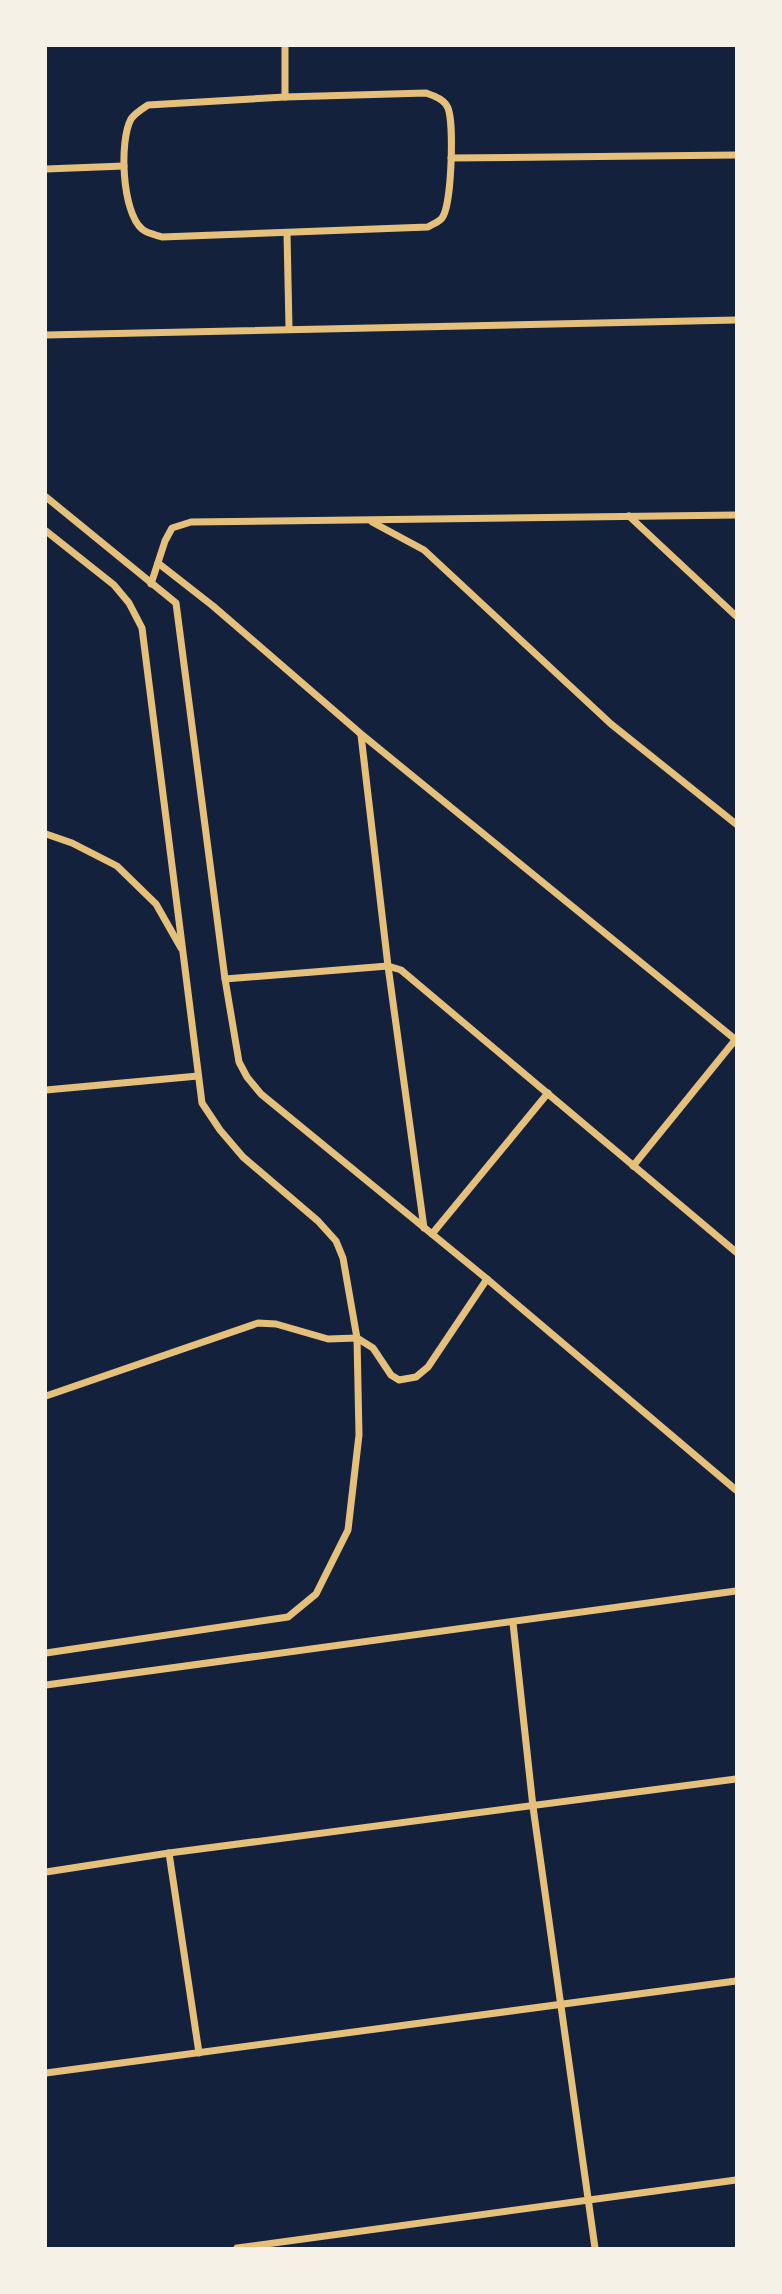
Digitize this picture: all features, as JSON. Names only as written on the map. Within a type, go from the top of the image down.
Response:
[{"type":"street","points":[[285,46],[285,97]]},
{"type":"street","points":[[426,93],[438,97],[448,107],[451,158],[449,204],[442,219],[428,227],[287,233],[162,237],[142,229],[131,210],[124,166],[125,134],[132,116],[148,105],[285,97],[426,93]]},
{"type":"street","points":[[451,158],[737,155]]},
{"type":"street","points":[[46,169],[124,166]]},
{"type":"street","points":[[287,233],[289,328]]},
{"type":"street","points":[[46,335],[737,320]]},
{"type":"street","points":[[46,497],[176,603],[225,979],[239,1062],[247,1077],[261,1094],[487,1279],[737,1490]]},
{"type":"street","points":[[151,584],[172,527],[191,523],[737,515]]},
{"type":"street","points":[[629,516],[737,616]]},
{"type":"street","points":[[370,521],[424,550],[611,724],[737,824]]},
{"type":"street","points":[[46,531],[114,585],[129,603],[142,628],[202,1102],[220,1130],[243,1157],[318,1221],[336,1241],[343,1258],[357,1338],[359,1435],[348,1530],[316,1594],[288,1617],[46,1653]]},
{"type":"street","points":[[158,563],[214,606],[361,734],[736,1040],[633,1166]]},
{"type":"street","points":[[361,734],[388,966],[424,1228]]},
{"type":"street","points":[[46,834],[72,843],[117,866],[156,904],[183,952]]},
{"type":"street","points":[[225,979],[388,966],[401,970],[737,1252]]},
{"type":"street","points":[[46,1090],[198,1076]]},
{"type":"street","points":[[432,1234],[548,1093]]},
{"type":"street","points":[[46,1396],[258,1323],[276,1324],[328,1339],[357,1338],[373,1348],[391,1375],[399,1380],[416,1377],[428,1367],[487,1279]]},
{"type":"street","points":[[46,1685],[737,1591]]},
{"type":"street","points":[[513,1623],[533,1807],[595,2249]]},
{"type":"street","points":[[46,1872],[169,1853],[737,1779]]},
{"type":"street","points":[[169,1853],[199,2053]]},
{"type":"street","points":[[46,2073],[737,1981]]},
{"type":"street","points":[[237,2249],[737,2180]]}]
